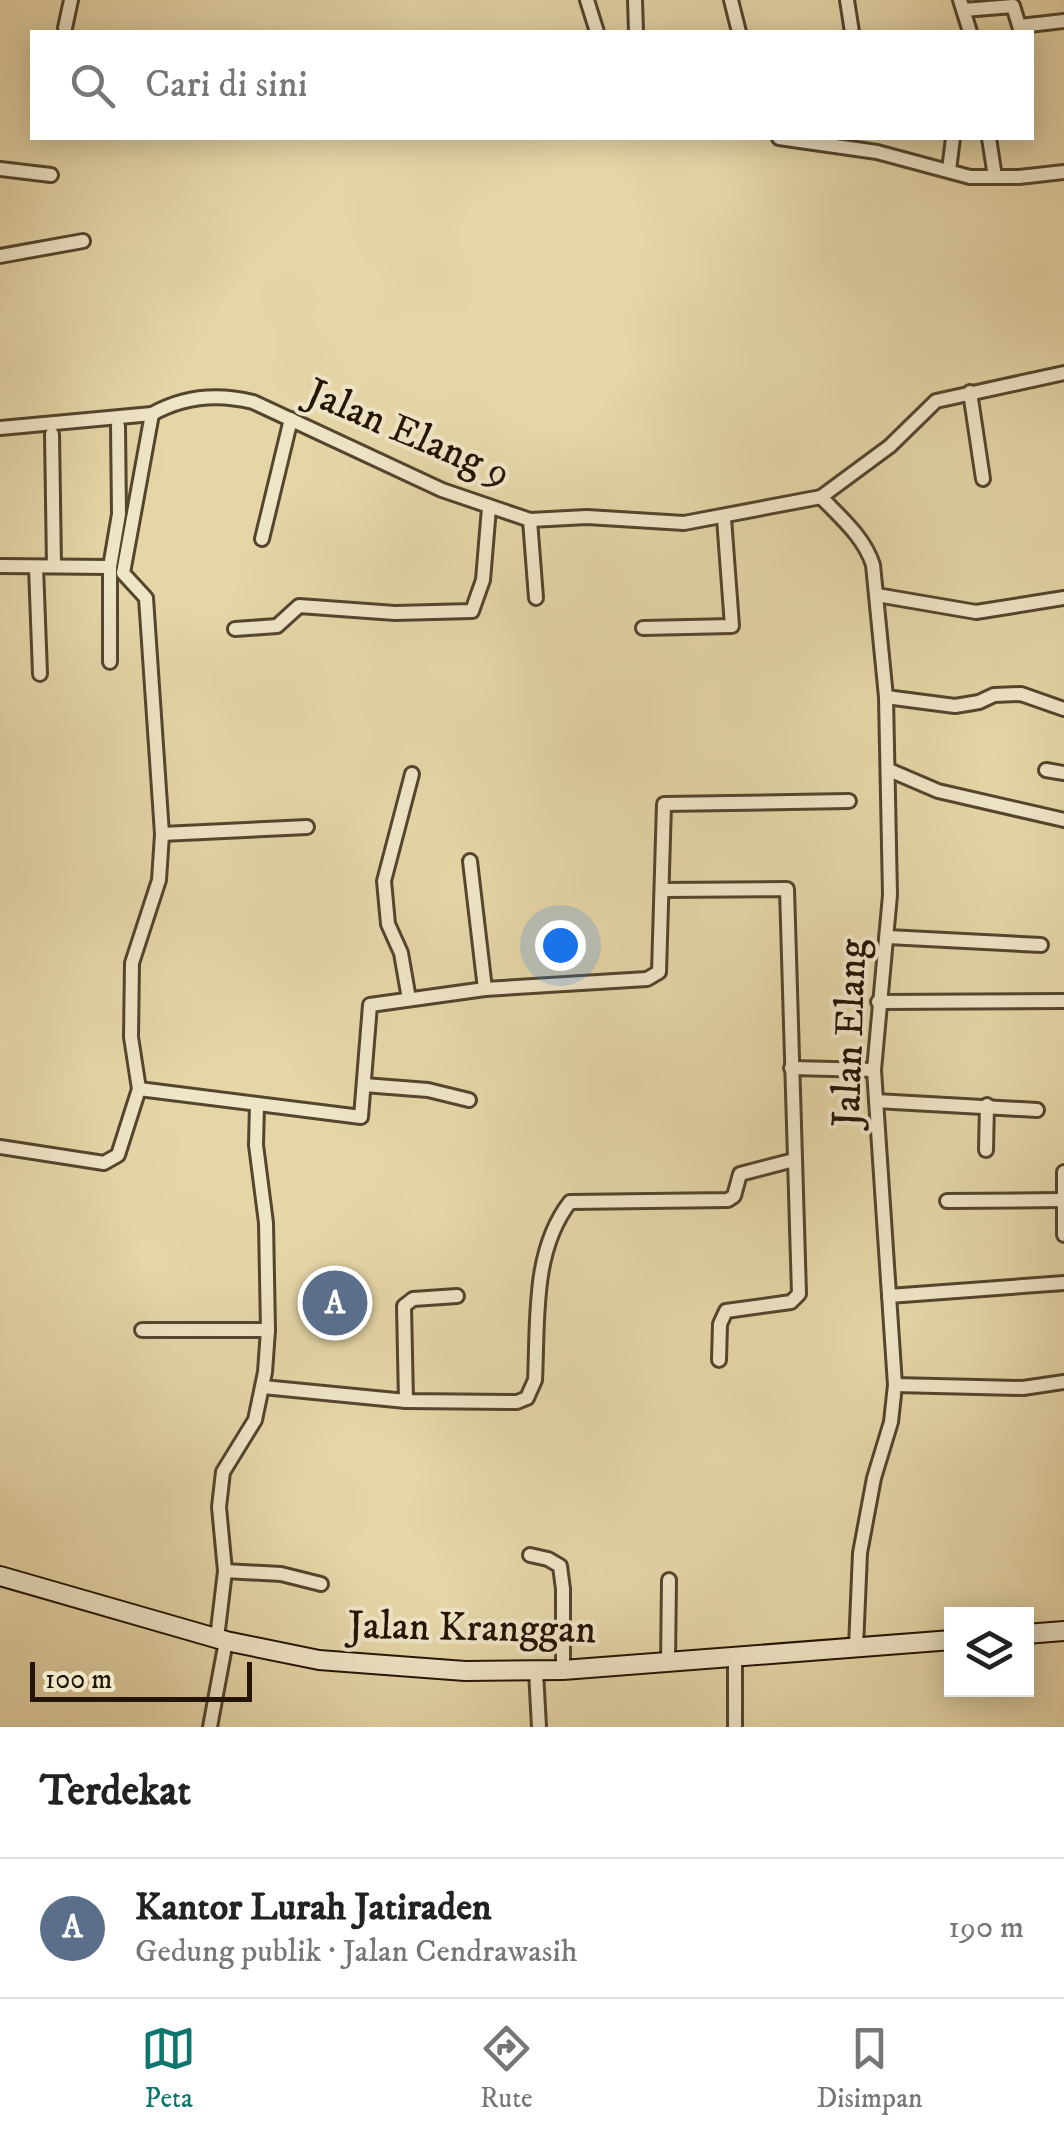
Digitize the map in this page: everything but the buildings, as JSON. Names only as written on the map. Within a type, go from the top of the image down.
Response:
[{"type":"main road","name":"Jalan Kranggan","points":[[0,1576],[222,1640],[319,1660],[488,1672],[564,1670],[944,1641]]},
{"type":"main road","points":[[1034,1634],[1064,1632]]},
{"type":"street","points":[[65,28],[71,0]]},
{"type":"street","points":[[587,0],[595,30]]},
{"type":"street","points":[[635,0],[636,30]]},
{"type":"street","points":[[731,0],[738,30]]},
{"type":"street","points":[[846,0],[852,30]]},
{"type":"street","points":[[969,30],[962,5],[1014,6],[1021,29],[1064,21]]},
{"type":"street","points":[[803,140],[838,143],[970,177],[1064,172]]},
{"type":"street","points":[[949,170],[953,140]]},
{"type":"street","points":[[989,140],[995,177]]},
{"type":"street","points":[[0,168],[51,175]]},
{"type":"street","points":[[0,256],[83,241]]},
{"type":"street","points":[[821,497],[890,446],[936,401],[1064,373]]},
{"type":"street","points":[[970,392],[983,479]]},
{"type":"street","name":"Jalan Elang 9","points":[[0,428],[152,414],[170,404],[198,397],[224,396],[252,402],[349,449],[489,508],[530,520],[588,517],[684,523],[821,497]]},
{"type":"street","points":[[0,1147],[104,1163],[118,1155],[140,1089],[130,1037],[132,963],[160,880],[162,834],[146,598],[124,573],[152,414]]},
{"type":"street","points":[[262,538],[291,419]]},
{"type":"street","points":[[110,662],[110,567],[119,514],[118,426]]},
{"type":"street","points":[[52,434],[54,566]]},
{"type":"street","name":"Jalan Elang","points":[[821,497],[868,549],[877,595],[889,770],[888,937],[878,1002],[874,1070],[895,1384],[891,1422],[874,1478],[860,1553],[856,1647]]},
{"type":"street","points":[[235,629],[277,626],[299,606],[395,613],[472,611],[483,580],[489,508]]},
{"type":"street","points":[[643,628],[732,626],[724,518]]},
{"type":"street","points":[[530,520],[536,598]]},
{"type":"street","points":[[0,566],[110,567]]},
{"type":"street","points":[[36,567],[40,674]]},
{"type":"street","points":[[877,595],[976,612],[1064,598]]},
{"type":"street","points":[[886,697],[955,706],[994,695],[1022,694],[1064,708]]},
{"type":"street","points":[[889,770],[938,791],[1064,820]]},
{"type":"street","points":[[1046,770],[1064,773]]},
{"type":"street","points":[[409,999],[400,953],[388,924],[384,881],[412,774]]},
{"type":"street","points":[[140,1089],[361,1117],[370,1006],[484,988],[647,980],[659,972],[664,804],[849,801]]},
{"type":"street","points":[[162,834],[307,827]]},
{"type":"street","points":[[470,862],[484,988]]},
{"type":"street","points":[[662,890],[787,888],[800,1294],[792,1302],[726,1311],[720,1324],[719,1360]]},
{"type":"street","points":[[888,937],[1041,944]]},
{"type":"street","points":[[878,1002],[1064,1001]]},
{"type":"street","points":[[791,1068],[874,1070]]},
{"type":"street","points":[[364,1084],[428,1090],[469,1100]]},
{"type":"street","points":[[876,1101],[1037,1110]]},
{"type":"street","points":[[210,1727],[222,1640],[225,1571],[219,1507],[223,1472],[255,1420],[264,1388],[268,1330],[266,1223],[256,1146],[256,1104]]},
{"type":"street","points":[[986,1105],[986,1150]]},
{"type":"street","points":[[264,1388],[406,1400],[518,1402],[527,1398],[535,1380],[542,1262],[555,1221],[570,1202],[728,1200],[734,1196],[740,1174],[794,1160]]},
{"type":"street","points":[[1064,1172],[1064,1236]]},
{"type":"street","points":[[947,1201],[1062,1200]]},
{"type":"street","points":[[889,1296],[1064,1282]]},
{"type":"street","points":[[406,1400],[404,1306],[413,1298],[457,1296]]},
{"type":"street","points":[[142,1330],[268,1330]]},
{"type":"street","points":[[895,1384],[1023,1388],[1064,1382]]},
{"type":"street","points":[[530,1555],[560,1566],[564,1589],[564,1670]]},
{"type":"street","points":[[225,1571],[281,1574],[321,1584]]},
{"type":"street","points":[[668,1662],[669,1580]]},
{"type":"street","points":[[734,1656],[734,1727]]},
{"type":"street","points":[[536,1671],[539,1727]]},
{"type":"place","name":"Kantor Lurah Jatiraden","points":[[335,1303]]}]
